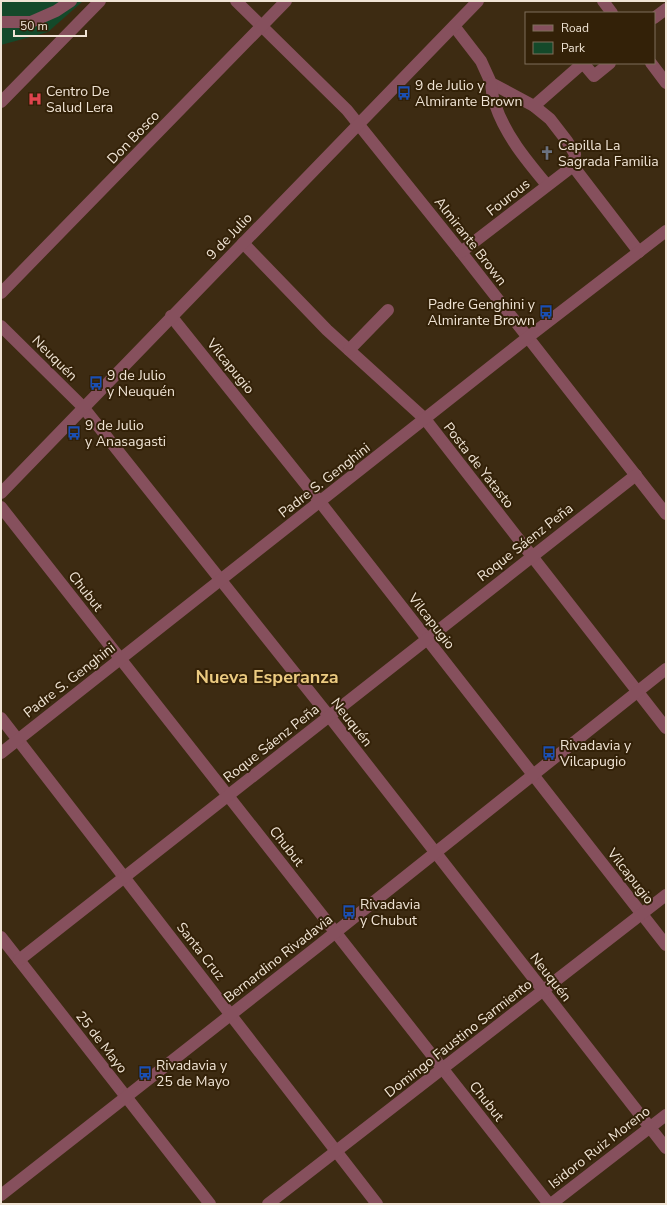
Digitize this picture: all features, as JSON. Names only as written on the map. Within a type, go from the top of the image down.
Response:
[{"type":"street","points":[[1,22],[31,22],[56,11],[71,1]]},
{"type":"street","points":[[1,102],[100,1]]},
{"type":"street","name":"Almirante Brown","points":[[236,1],[347,110],[461,252],[636,475],[662,500],[666,514]]},
{"type":"street","name":"Don Bosco","points":[[1,293],[286,1]]},
{"type":"street","name":"9 de Julio","points":[[1,493],[478,1]]},
{"type":"street","points":[[603,1],[611,12]]},
{"type":"street","points":[[655,17],[666,9]]},
{"type":"street","points":[[454,26],[481,61],[491,83],[494,104],[503,123],[518,148],[547,185]]},
{"type":"street","points":[[534,106],[582,64]]},
{"type":"street","points":[[584,64],[594,76],[609,64]]},
{"type":"street","points":[[652,64],[666,83]]},
{"type":"street","points":[[491,83],[534,106],[550,119],[575,154],[573,166],[639,252]]},
{"type":"street","name":"Fourous","points":[[461,252],[573,166]]},
{"type":"street","name":"Padre S. Genghini","points":[[1,753],[527,338],[666,231]]},
{"type":"street","name":"Posta de Yatasto","points":[[243,243],[327,330],[424,419],[666,728]]},
{"type":"street","points":[[349,350],[388,310]]},
{"type":"street","name":"Vilcapugio","points":[[171,316],[320,502],[666,945]]},
{"type":"street","name":"Neuquén","points":[[1,326],[83,407],[329,716],[666,1148]]},
{"type":"street","name":"Roque Sáenz Peña","points":[[19,960],[636,475]]},
{"type":"street","name":"Chubut","points":[[1,507],[550,1204]]},
{"type":"street","name":"Bernardino Rivadavia","points":[[1,1195],[336,932],[666,669]]},
{"type":"street","name":"Santa Cruz","points":[[1,718],[377,1204]]},
{"type":"street","name":"Domingo Faustino Sarmiento","points":[[268,1204],[666,895]]},
{"type":"street","name":"25 de Mayo","points":[[1,936],[210,1204]]},
{"type":"street","name":"Isidoro Ruiz Moreno","points":[[550,1204],[666,1115]]},
{"type":"green space","points":[[1,1],[83,1],[48,32],[1,45]]},
{"type":"place","name":"9 de Julio y Almirante Brown","points":[[404,93]]},
{"type":"place","name":"Centro De Salud Lera","points":[[35,99]]},
{"type":"place","name":"Capilla La Sagrada Familia","points":[[547,153]]},
{"type":"place","name":"Padre Genghini y Almirante Brown","points":[[546,312]]},
{"type":"place","name":"9 de Julio y Neuquén","points":[[96,383]]},
{"type":"place","name":"9 de Julio y Anasagasti","points":[[74,433]]},
{"type":"place","name":"Rivadavia y Vilcapugio","points":[[549,753]]},
{"type":"place","name":"Rivadavia y Chubut","points":[[349,912]]},
{"type":"place","name":"Rivadavia y 25 de Mayo","points":[[145,1073]]},
{"type":"district","name":"Nueva Esperanza","points":[[267,677]]}]
